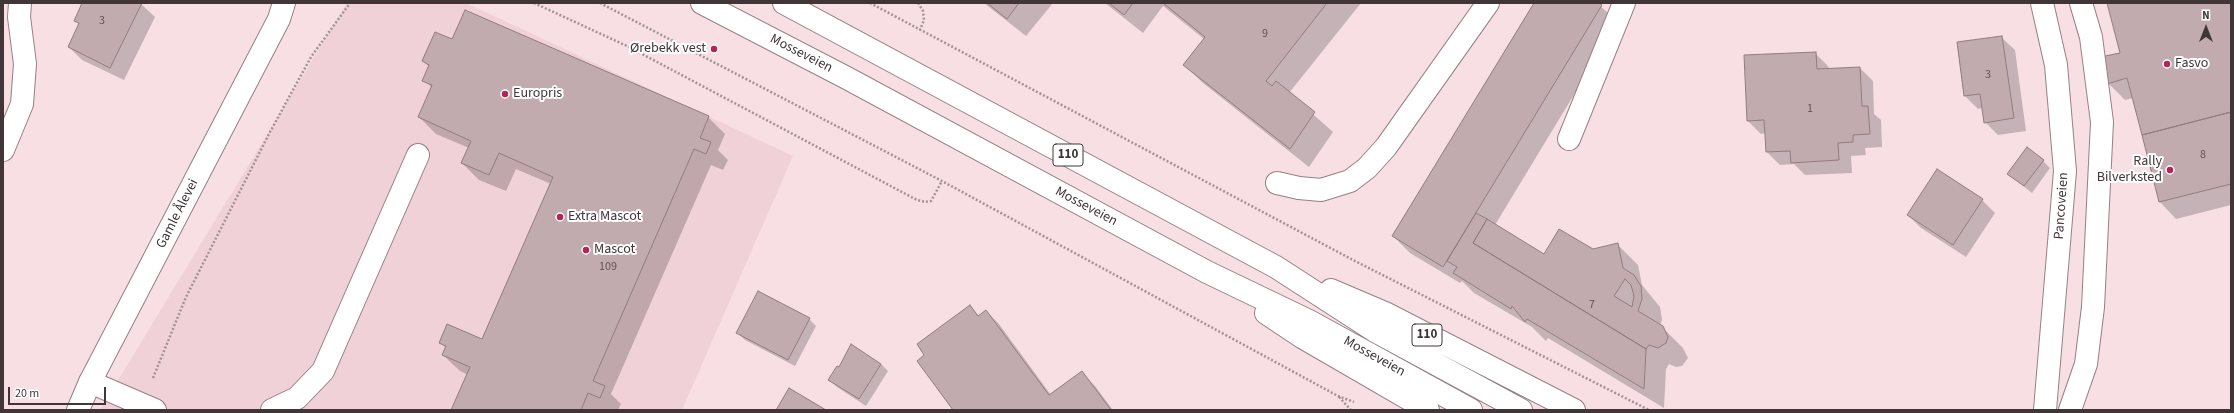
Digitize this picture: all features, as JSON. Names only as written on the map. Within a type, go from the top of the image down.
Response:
[{"type":"main road","name":"Gamle Ålevei","points":[[78,410],[90,382],[281,11],[298,3]]},
{"type":"main road","name":"Mosseveien","points":[[702,3],[845,77],[1208,272],[1309,321],[1471,410]]},
{"type":"main road","name":"Mosseveien","points":[[784,3],[1276,267],[1375,331],[1521,410]]},
{"type":"main road","points":[[1277,182],[1299,188],[1321,190],[1350,181],[1367,168],[1386,147],[1488,3]]},
{"type":"main road","points":[[1569,139],[1624,3]]},
{"type":"main road","name":"Pancoveien","points":[[2042,3],[2056,65],[2065,171],[2045,410]]},
{"type":"main road","points":[[2070,410],[2086,364],[2089,342],[2093,299],[2102,122],[2091,37],[2081,3]]},
{"type":"main road","points":[[3,150],[22,104],[25,64],[14,14]]},
{"type":"main road","points":[[272,410],[297,398],[323,371],[418,155]]},
{"type":"main road","name":"110","points":[[1276,267],[1385,313],[1574,410]]},
{"type":"main road","name":"110","points":[[1208,272],[1302,337],[1428,410]]},
{"type":"main road","points":[[90,382],[148,407]]},
{"type":"path","points":[[148,407],[160,364],[186,297],[270,132],[311,58],[350,3]]},
{"type":"path","points":[[534,3],[627,46],[917,200],[925,202],[932,201],[942,181]]},
{"type":"path","points":[[600,3],[942,181],[1338,396],[1351,410]]},
{"type":"path","points":[[870,3],[1353,260],[1649,410]]},
{"type":"path","points":[[918,3],[923,11],[924,20],[920,30]]},
{"type":"shaded area","points":[[347,3],[466,3],[793,156],[682,410],[100,410]]},
{"type":"building","points":[[82,3],[142,3],[110,68],[68,47],[79,23],[74,21]]},
{"type":"building","points":[[987,3],[1019,3],[1007,19]]},
{"type":"building","points":[[1109,3],[1133,3],[1124,15]]},
{"type":"building","points":[[1163,3],[1327,3],[1266,81],[1272,86],[1276,81],[1315,112],[1290,149],[1183,65],[1205,37]]},
{"type":"building","points":[[1534,3],[1599,3],[1602,5],[1443,267],[1392,236]]},
{"type":"building","name":"Fasvo","points":[[2107,3],[2231,3],[2231,112],[2142,135],[2127,78],[2107,84],[2100,57],[2120,53]]},
{"type":"building","name":"Mascot","points":[[465,10],[709,116],[700,138],[711,142],[706,154],[694,149],[593,381],[605,386],[600,398],[588,393],[581,410],[451,410],[470,367],[442,355],[446,346],[439,343],[447,324],[482,339],[553,177],[499,153],[489,175],[461,163],[471,141],[418,117],[432,85],[422,81],[429,65],[422,61],[435,32],[452,39]]},
{"type":"building","points":[[2002,36],[2014,118],[1984,123],[1980,94],[1964,96],[1957,42]]},
{"type":"building","points":[[1816,52],[1817,69],[1860,67],[1862,106],[1868,106],[1870,134],[1853,135],[1853,142],[1838,143],[1839,160],[1791,163],[1790,151],[1766,152],[1764,120],[1747,121],[1744,55]]},
{"type":"building","points":[[2231,112],[2231,184],[2159,202],[2142,135]]},
{"type":"building","points":[[2027,147],[2044,160],[2024,186],[2007,174]]},
{"type":"building","points":[[1937,169],[1983,199],[1953,245],[1907,215]]},
{"type":"building","points":[[1476,213],[1487,219],[1473,243],[1646,349],[1644,389],[1527,319],[1525,322],[1512,306],[1511,309],[1453,273],[1457,267],[1447,261]]},
{"type":"building","points":[[1487,219],[1544,254],[1559,229],[1593,249],[1618,243],[1623,268],[1634,275],[1641,286],[1642,299],[1638,311],[1663,326],[1668,337],[1666,343],[1658,348],[1649,345],[1646,349],[1473,243]],"holes":[[[1625,279],[1631,285],[1634,296],[1632,307],[1614,296]]]},
{"type":"building","points":[[758,291],[810,318],[788,360],[736,333]]},
{"type":"building","points":[[970,305],[978,316],[986,310],[1049,395],[1082,371],[1111,410],[953,410],[917,361],[924,355],[917,344]]},
{"type":"building","points":[[851,344],[881,364],[859,399],[828,380],[837,366],[839,367]]},
{"type":"building","points":[[789,388],[826,410],[776,410]]},
{"type":"place","name":"Ørebekk vest","points":[[714,49]]},
{"type":"place","name":"Fasvo","points":[[2167,64]]},
{"type":"place","name":"Europris","points":[[505,94]]},
{"type":"place","name":"Rally Bilverksted","points":[[2170,170]]},
{"type":"place","name":"Extra Mascot","points":[[560,217]]},
{"type":"place","name":"Mascot","points":[[586,250]]}]
